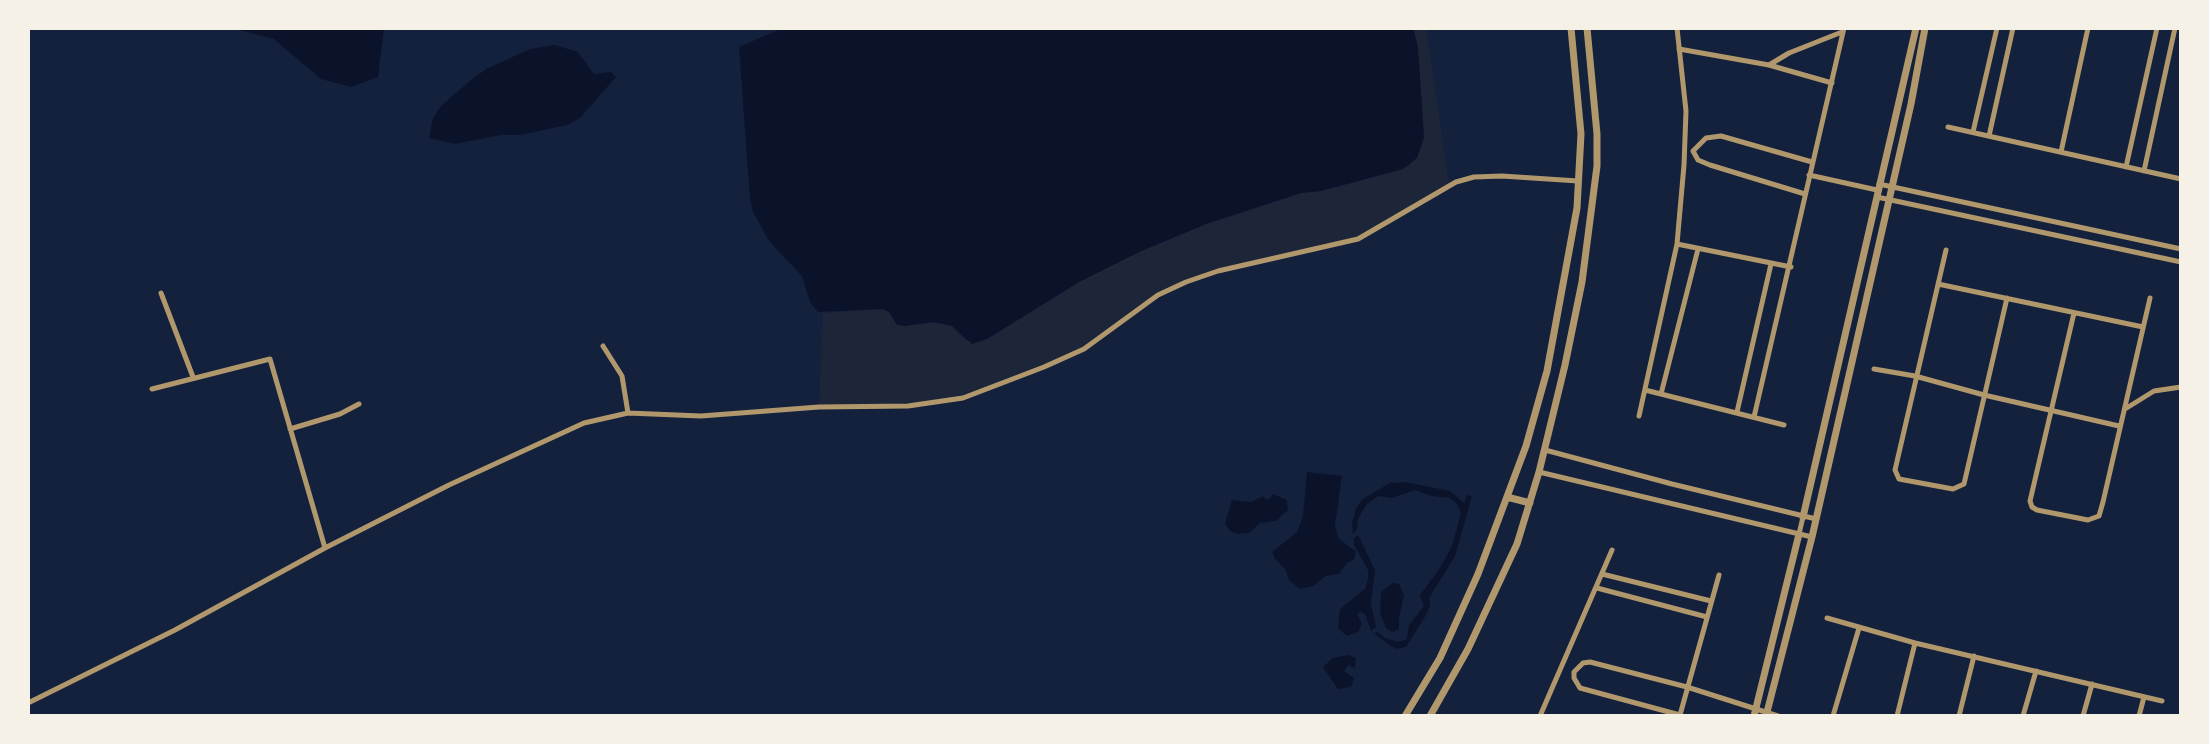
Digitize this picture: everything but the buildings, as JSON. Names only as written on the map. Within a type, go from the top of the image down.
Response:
[{"type":"street","points":[[1405,716],[1440,658],[1478,574],[1534,422],[1565,286],[1579,181],[1581,134],[1571,28]]},
{"type":"street","points":[[1430,716],[1491,602],[1517,544],[1551,425],[1582,282],[1595,191],[1597,134],[1587,28]]},
{"type":"street","points":[[1639,416],[1677,244],[1686,111],[1677,28]]},
{"type":"street","points":[[1755,712],[1916,28]]},
{"type":"street","points":[[1767,714],[1812,537],[1925,28]]},
{"type":"street","points":[[1973,132],[1997,28]]},
{"type":"street","points":[[1989,136],[2013,28]]},
{"type":"street","points":[[2061,152],[2088,28]]},
{"type":"street","points":[[2126,167],[2157,28]]},
{"type":"street","points":[[2144,171],[2175,28]]},
{"type":"street","points":[[1769,65],[1843,30]]},
{"type":"street","points":[[1754,417],[1791,267],[1843,30]]},
{"type":"street","points":[[1679,49],[1769,65],[1832,83]]},
{"type":"street","points":[[1948,127],[2181,179]]},
{"type":"street","points":[[1805,194],[1704,162],[1694,156],[1693,151],[1706,138],[1721,136],[1812,162]]},
{"type":"street","points":[[1809,175],[1877,190],[1889,199],[2181,262]]},
{"type":"street","points":[[28,703],[175,630],[325,548],[568,429],[628,413],[701,416],[819,407],[908,406],[963,398],[1084,349],[1158,295],[1186,282],[1218,271],[1358,239],[1456,182],[1474,177],[1579,181]]},
{"type":"street","points":[[1877,190],[1892,186],[2181,249]]},
{"type":"street","points":[[1935,209],[1938,196]]},
{"type":"street","points":[[1677,244],[1791,267]]},
{"type":"street","points":[[1661,394],[1698,249]]},
{"type":"street","points":[[1946,250],[1895,470],[1899,479],[1953,489],[1964,484],[2007,298]]},
{"type":"street","points":[[1737,412],[1771,264]]},
{"type":"street","points":[[1938,284],[2143,327]]},
{"type":"street","points":[[161,293],[193,377]]},
{"type":"street","points":[[2074,313],[2030,501],[2037,510],[2088,520],[2099,516],[2150,298]]},
{"type":"street","points":[[603,346],[622,376],[628,413]]},
{"type":"street","points":[[152,389],[270,359],[325,548]]},
{"type":"street","points":[[1874,369],[1915,376],[2119,426]]},
{"type":"street","points":[[2125,409],[2154,391],[2181,387]]},
{"type":"street","points":[[1645,390],[1784,425]]},
{"type":"street","points":[[290,429],[340,414],[359,404]]},
{"type":"street","points":[[1534,422],[1551,425]]},
{"type":"street","points":[[1545,450],[1816,519]]},
{"type":"street","points":[[1539,472],[1812,537]]},
{"type":"street","points":[[1507,497],[1530,503]]},
{"type":"street","points":[[1540,716],[1612,550]]},
{"type":"street","points":[[1602,574],[1711,601]]},
{"type":"street","points":[[1719,575],[1687,687],[1680,716],[1580,688],[1574,678],[1574,672],[1583,663],[1590,662],[1687,687],[1755,712],[1778,716]]},
{"type":"street","points":[[1597,588],[1707,617]]},
{"type":"street","points":[[1827,618],[1915,643],[2162,701]]},
{"type":"street","points":[[1833,716],[1859,628]]},
{"type":"street","points":[[1897,716],[1915,643]]},
{"type":"street","points":[[1959,716],[1974,656]]},
{"type":"street","points":[[2023,716],[2036,671]]},
{"type":"street","points":[[2083,716],[2092,684]]},
{"type":"street","points":[[2139,716],[2144,697]]},
{"type":"shaded area","points":[[231,28],[384,28],[378,77],[351,87],[321,79],[274,39]]},
{"type":"shaded area","points":[[783,28],[1413,28],[1418,48],[1424,138],[1417,158],[1403,169],[1321,191],[1301,193],[1206,224],[1079,282],[987,339],[972,344],[952,326],[934,322],[897,325],[889,312],[883,309],[818,312],[810,302],[802,276],[769,241],[753,212],[750,199],[739,47]]},
{"type":"shaded area","points":[[1413,28],[1426,28],[1449,185],[1358,239],[1218,271],[1158,295],[1084,349],[963,398],[930,404],[819,407],[823,313],[883,309],[895,321],[942,323],[952,326],[965,340],[987,339],[1079,282],[1206,224],[1301,193],[1321,191],[1410,165],[1424,138],[1418,48]]},
{"type":"shaded area","points":[[555,45],[578,52],[594,74],[611,72],[616,77],[580,118],[567,125],[520,135],[501,135],[455,144],[429,138],[433,118],[441,106],[471,80],[486,69],[530,49]]},
{"type":"shaded area","points":[[1307,472],[1342,476],[1335,525],[1338,538],[1356,552],[1354,560],[1347,563],[1339,574],[1326,576],[1313,586],[1300,589],[1289,580],[1272,552],[1297,532],[1303,516]]},
{"type":"shaded area","points":[[1405,482],[1450,491],[1464,503],[1467,495],[1472,496],[1455,556],[1429,598],[1426,615],[1406,647],[1396,649],[1374,634],[1378,632],[1398,642],[1407,639],[1409,625],[1424,606],[1420,595],[1452,546],[1461,513],[1450,498],[1415,490],[1392,498],[1378,496],[1366,505],[1353,534],[1356,508],[1363,499],[1390,483]]},
{"type":"shaded area","points":[[1273,494],[1287,500],[1288,510],[1276,521],[1260,523],[1249,533],[1230,531],[1225,523],[1232,500],[1251,502],[1263,496],[1266,500]]},
{"type":"shaded area","points":[[1358,535],[1375,570],[1371,603],[1376,627],[1371,631],[1365,614],[1360,612],[1357,614],[1362,624],[1358,632],[1347,636],[1338,628],[1340,609],[1365,589],[1368,579],[1368,570],[1354,545],[1354,538]]},
{"type":"shaded area","points":[[1392,583],[1399,584],[1404,595],[1399,629],[1393,632],[1386,628],[1380,613],[1381,592]]},
{"type":"shaded area","points":[[1348,655],[1356,658],[1355,668],[1348,665],[1344,671],[1354,678],[1351,687],[1338,689],[1323,667],[1333,658]]}]
